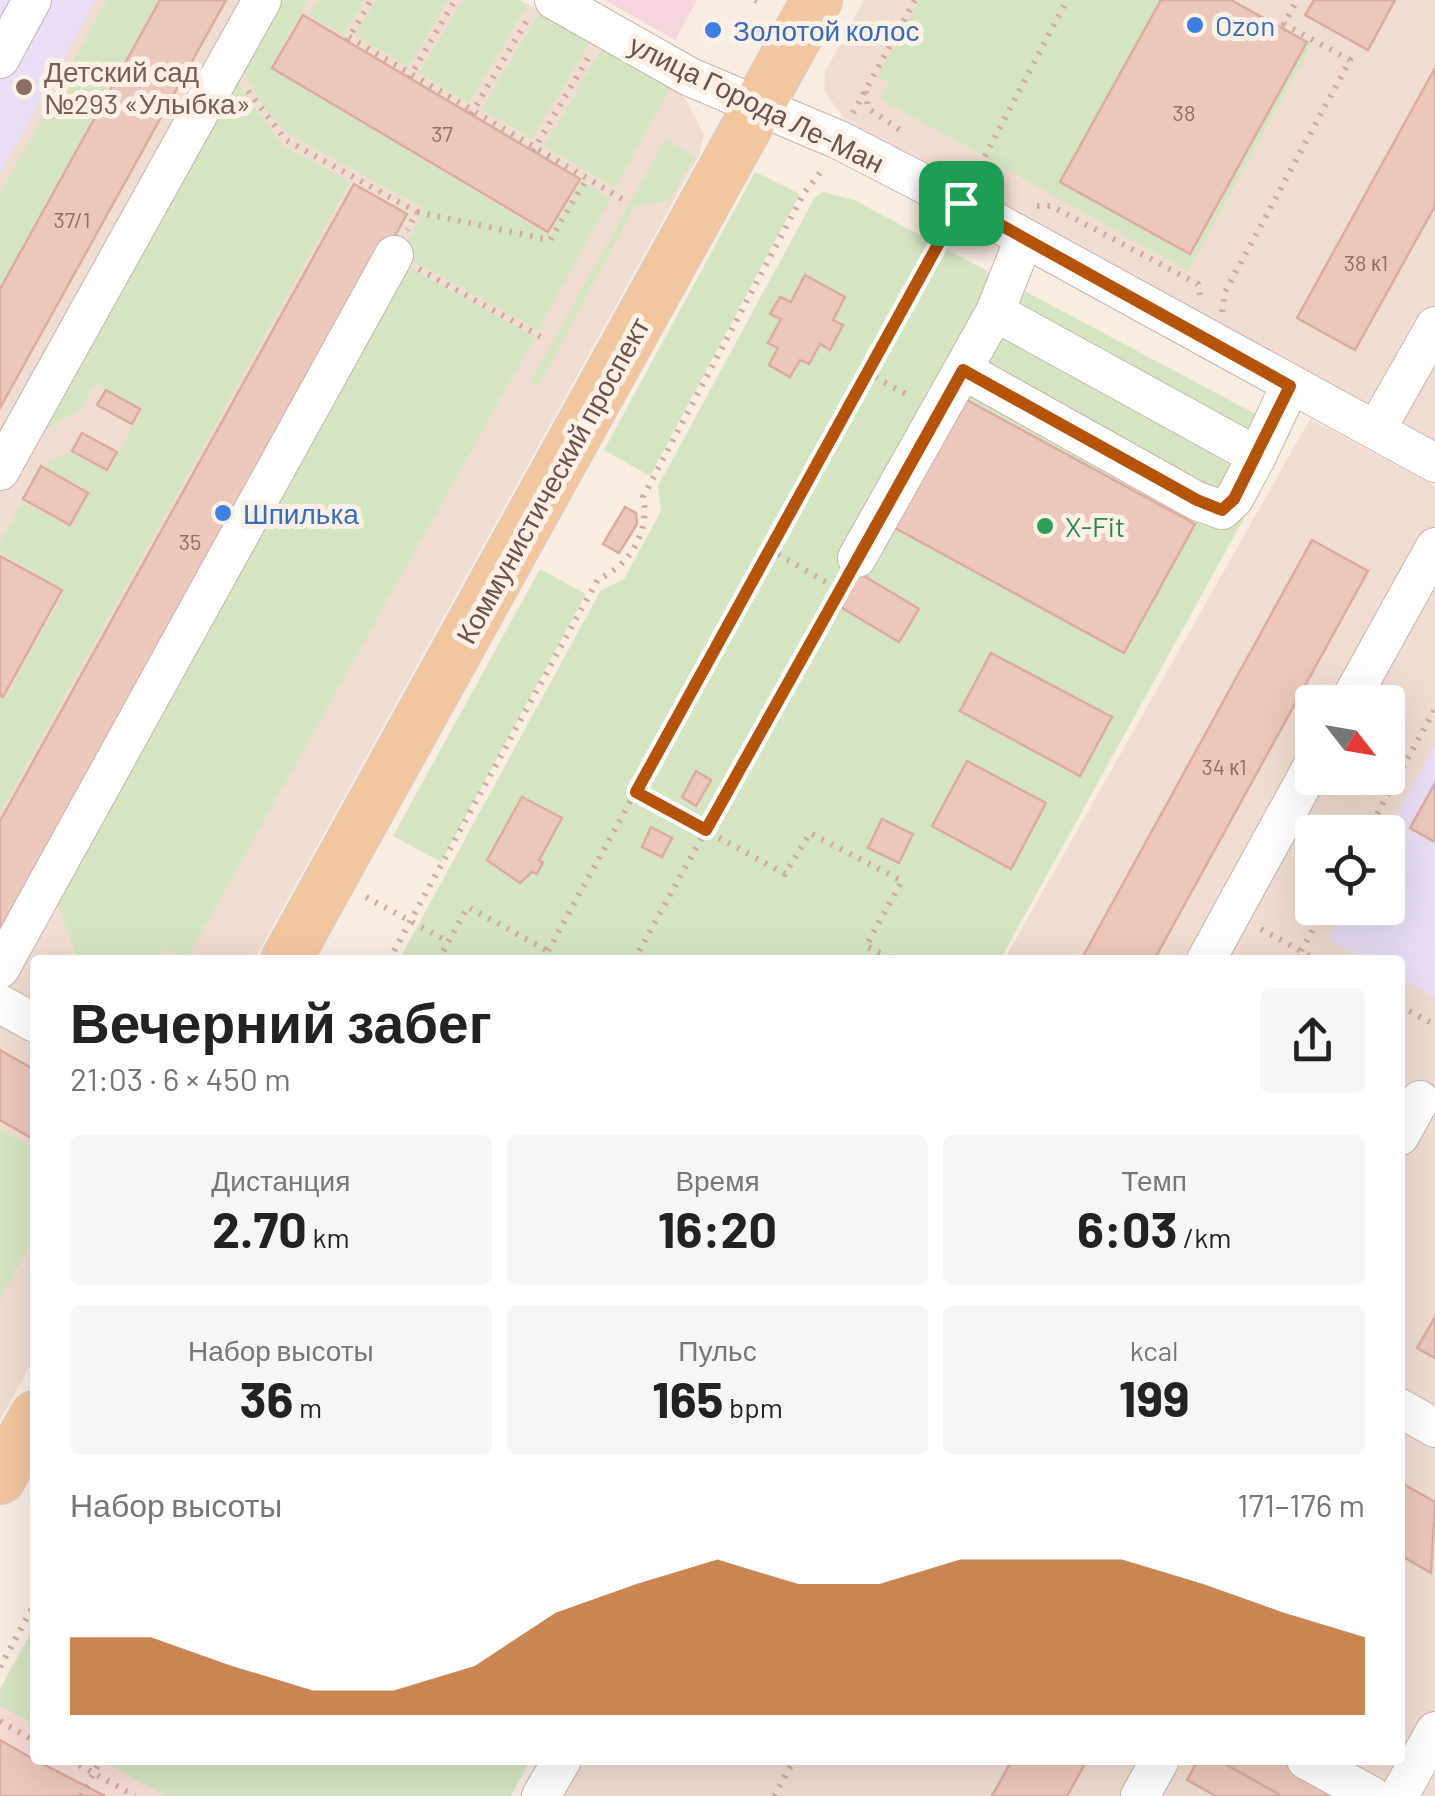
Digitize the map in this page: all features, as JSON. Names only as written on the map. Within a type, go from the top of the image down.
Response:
[{"type":"main road","name":"Коммунистический проспект","points":[[289,955],[817,0]]},
{"type":"main road","points":[[0,1479],[30,1425]]},
{"type":"street","points":[[0,471],[262,0]]},
{"type":"street","name":"улица Города Ле-Ман","points":[[545,2],[606,29],[690,77],[839,140],[961,203],[1435,464]]},
{"type":"street","points":[[0,59],[21,4]]},
{"type":"street","points":[[848,574],[995,312],[1024,239]]},
{"type":"street","points":[[0,968],[394,255]]},
{"type":"street","points":[[995,312],[1257,456]]},
{"type":"street","points":[[1376,430],[1435,326]]},
{"type":"street","points":[[963,370],[1197,500],[1222,510],[1234,499],[1290,386]]},
{"type":"street","points":[[1358,685],[1435,547]]},
{"type":"street","points":[[1209,955],[1297,795]]},
{"type":"street","points":[[0,1004],[30,1021]]},
{"type":"street","points":[[1405,1127],[1420,1100]]},
{"type":"street","points":[[1405,1411],[1435,1428]]},
{"type":"street","points":[[1399,1796],[1435,1731]]},
{"type":"street","points":[[540,1796],[559,1765]]},
{"type":"street","points":[[1140,1796],[1157,1765]]},
{"type":"street","points":[[1315,1765],[1372,1796]]},
{"type":"path","points":[[371,0],[348,39],[622,199]]},
{"type":"path","points":[[410,76],[455,0]]},
{"type":"path","points":[[755,0],[763,5]]},
{"type":"path","points":[[392,955],[598,579],[622,567],[647,510],[644,496],[804,193],[817,180],[914,0]]},
{"type":"path","points":[[546,955],[961,203],[1068,0]]},
{"type":"path","points":[[1208,339],[1222,313],[1225,292],[1350,60],[1284,24],[1297,0]]},
{"type":"path","points":[[472,112],[545,2]]},
{"type":"path","points":[[534,149],[606,29]]},
{"type":"path","points":[[231,56],[264,117],[286,140],[417,212],[550,240],[587,178]]},
{"type":"path","points":[[417,212],[394,255],[545,339]]},
{"type":"path","points":[[866,372],[938,413]]},
{"type":"path","points":[[637,955],[848,574],[769,549]]},
{"type":"path","points":[[1376,815],[1435,709]]},
{"type":"path","points":[[636,792],[785,874],[810,832],[902,881],[866,946],[883,955]]},
{"type":"path","points":[[332,879],[448,942]]},
{"type":"path","points":[[441,955],[468,907],[548,951]]},
{"type":"path","points":[[1232,913],[1308,955]]},
{"type":"path","points":[[1301,951],[1316,925]]},
{"type":"path","points":[[1405,1009],[1435,1025]]},
{"type":"path","points":[[0,1667],[30,1613]]},
{"type":"path","points":[[0,1721],[30,1737]]},
{"type":"path","points":[[79,1765],[135,1796]]},
{"type":"path","points":[[82,1796],[98,1765]]},
{"type":"path","points":[[774,1796],[791,1765]]},
{"type":"shaded area","points":[[0,0],[520,0],[667,82],[686,100],[704,135],[699,155],[257,955],[30,955],[30,1366],[0,1420]]},
{"type":"shaded area","name":"Детский сад №293 «Улыбка»","points":[[0,0],[96,0],[0,174]]},
{"type":"shaded area","points":[[605,0],[697,0],[675,40]]},
{"type":"shaded area","points":[[864,0],[1435,0],[1435,453],[854,133],[824,90],[825,72]]},
{"type":"shaded area","points":[[1310,419],[1435,486],[1435,1796],[528,1796],[544,1765],[1405,1765],[1405,955],[1007,955]]},
{"type":"shaded area","points":[[1435,745],[1435,998],[1405,981],[1405,955],[1358,955],[1328,939],[1336,925],[1405,925],[1405,815],[1396,815]]},
{"type":"shaded area","points":[[0,1706],[30,1722],[30,1765],[109,1765],[165,1796],[0,1796]]},
{"type":"green space","points":[[107,0],[158,0],[0,286],[0,194]]},
{"type":"green space","points":[[269,0],[308,0],[270,68],[549,235],[582,181],[611,198],[538,330],[400,254],[425,209],[290,135],[268,114],[237,59]]},
{"type":"green space","points":[[319,0],[364,0],[343,35],[309,15]]},
{"type":"green space","points":[[376,0],[448,0],[408,67],[355,35]]},
{"type":"green space","points":[[463,0],[518,0],[527,5],[469,103],[419,73]]},
{"type":"green space","points":[[919,0],[1231,0],[1312,44],[1188,271],[881,99],[889,83],[878,76]]},
{"type":"green space","points":[[539,13],[590,42],[532,139],[482,109]]},
{"type":"green space","points":[[602,49],[671,87],[615,188],[544,146]]},
{"type":"green space","points":[[235,80],[283,146],[350,182],[0,813],[0,698],[5,699],[65,590],[0,553],[0,542],[23,502],[71,527],[90,492],[42,465],[70,452],[108,473],[143,409],[96,383],[81,409],[45,430],[33,423]]},
{"type":"green space","points":[[665,139],[695,156],[669,201],[635,206],[539,385],[531,381]]},
{"type":"green space","points":[[755,172],[800,194],[650,476],[604,450]]},
{"type":"green space","points":[[823,192],[854,200],[1291,433],[1003,955],[402,955],[601,590],[624,579],[661,511],[658,486],[815,197]]},
{"type":"green space","points":[[398,261],[535,337],[189,955],[176,955],[163,949],[159,955],[76,955],[52,888]]},
{"type":"green space","points":[[540,569],[586,594],[441,862],[393,836]]},
{"type":"green space","points":[[0,1129],[30,1145],[30,1245],[0,1299]]},
{"type":"green space","points":[[30,1634],[30,1722],[0,1706],[0,1689]]},
{"type":"green space","points":[[109,1765],[527,1766],[511,1796],[165,1796]]},
{"type":"building","points":[[160,0],[226,0],[0,408],[0,289]]},
{"type":"building","points":[[1161,0],[1231,0],[1307,42],[1190,254],[1060,182]]},
{"type":"building","points":[[1314,0],[1395,0],[1368,50],[1305,15]]},
{"type":"building","points":[[303,15],[580,179],[548,232],[272,68]]},
{"type":"building","points":[[1435,68],[1435,206],[1355,350],[1297,318]]},
{"type":"building","points":[[354,184],[407,214],[0,945],[0,821]]},
{"type":"building","points":[[805,275],[845,297],[833,320],[843,325],[830,350],[820,344],[809,364],[800,360],[790,377],[769,365],[778,348],[768,343],[781,319],[770,314],[780,297],[791,302]]},
{"type":"building","points":[[106,390],[140,409],[132,424],[97,405]]},
{"type":"building","name":"X-Fit","points":[[965,399],[1195,524],[1124,653],[895,528]]},
{"type":"building","points":[[82,433],[117,452],[107,470],[72,451]]},
{"type":"building","points":[[41,466],[88,493],[70,525],[23,499]]},
{"type":"building","points":[[625,507],[636,513],[637,524],[619,553],[603,544]]},
{"type":"building","points":[[1312,540],[1368,571],[1305,685],[1295,685],[1295,704],[1157,955],[1084,955]]},
{"type":"building","points":[[0,556],[62,590],[3,697],[0,695]]},
{"type":"building","points":[[859,573],[919,609],[899,642],[839,606]]},
{"type":"building","points":[[991,653],[1112,717],[1080,776],[960,711]]},
{"type":"building","points":[[967,761],[1046,803],[1011,869],[932,826]]},
{"type":"building","points":[[696,771],[711,780],[696,806],[682,797]]},
{"type":"building","points":[[1435,783],[1435,842],[1410,828]]},
{"type":"building","points":[[522,797],[562,818],[539,860],[543,862],[537,874],[532,872],[520,883],[487,860]]},
{"type":"building","points":[[882,819],[913,834],[899,863],[868,848]]},
{"type":"building","points":[[651,827],[672,838],[662,857],[642,847]]},
{"type":"building","points":[[0,1050],[30,1067],[30,1137],[0,1120]]},
{"type":"building","points":[[1435,1317],[1435,1358],[1417,1348]]},
{"type":"building","points":[[1405,1485],[1435,1502],[1431,1573],[1405,1558]]},
{"type":"building","points":[[0,1740],[30,1757],[30,1765],[45,1765],[105,1796],[0,1796]]},
{"type":"building","points":[[1009,1765],[1084,1765],[1067,1796],[992,1796]]},
{"type":"building","points":[[1195,1765],[1227,1765],[1282,1796],[1216,1796],[1187,1780]]},
{"type":"building","points":[[1227,1765],[1292,1765],[1347,1796],[1282,1796]]},
{"type":"place","name":"Ozon","points":[[1195,25]]},
{"type":"place","name":"Золотой колос","points":[[713,30]]},
{"type":"place","name":"Детский сад №293 «Улыбка»","points":[[24,87]]},
{"type":"place","name":"Шпилька","points":[[223,513]]},
{"type":"place","name":"X-Fit","points":[[1045,526]]},
{"type":"route","points":[[961,203],[1290,386],[1234,499],[1222,510],[1197,500],[963,370],[706,830],[636,792],[961,203]]}]
